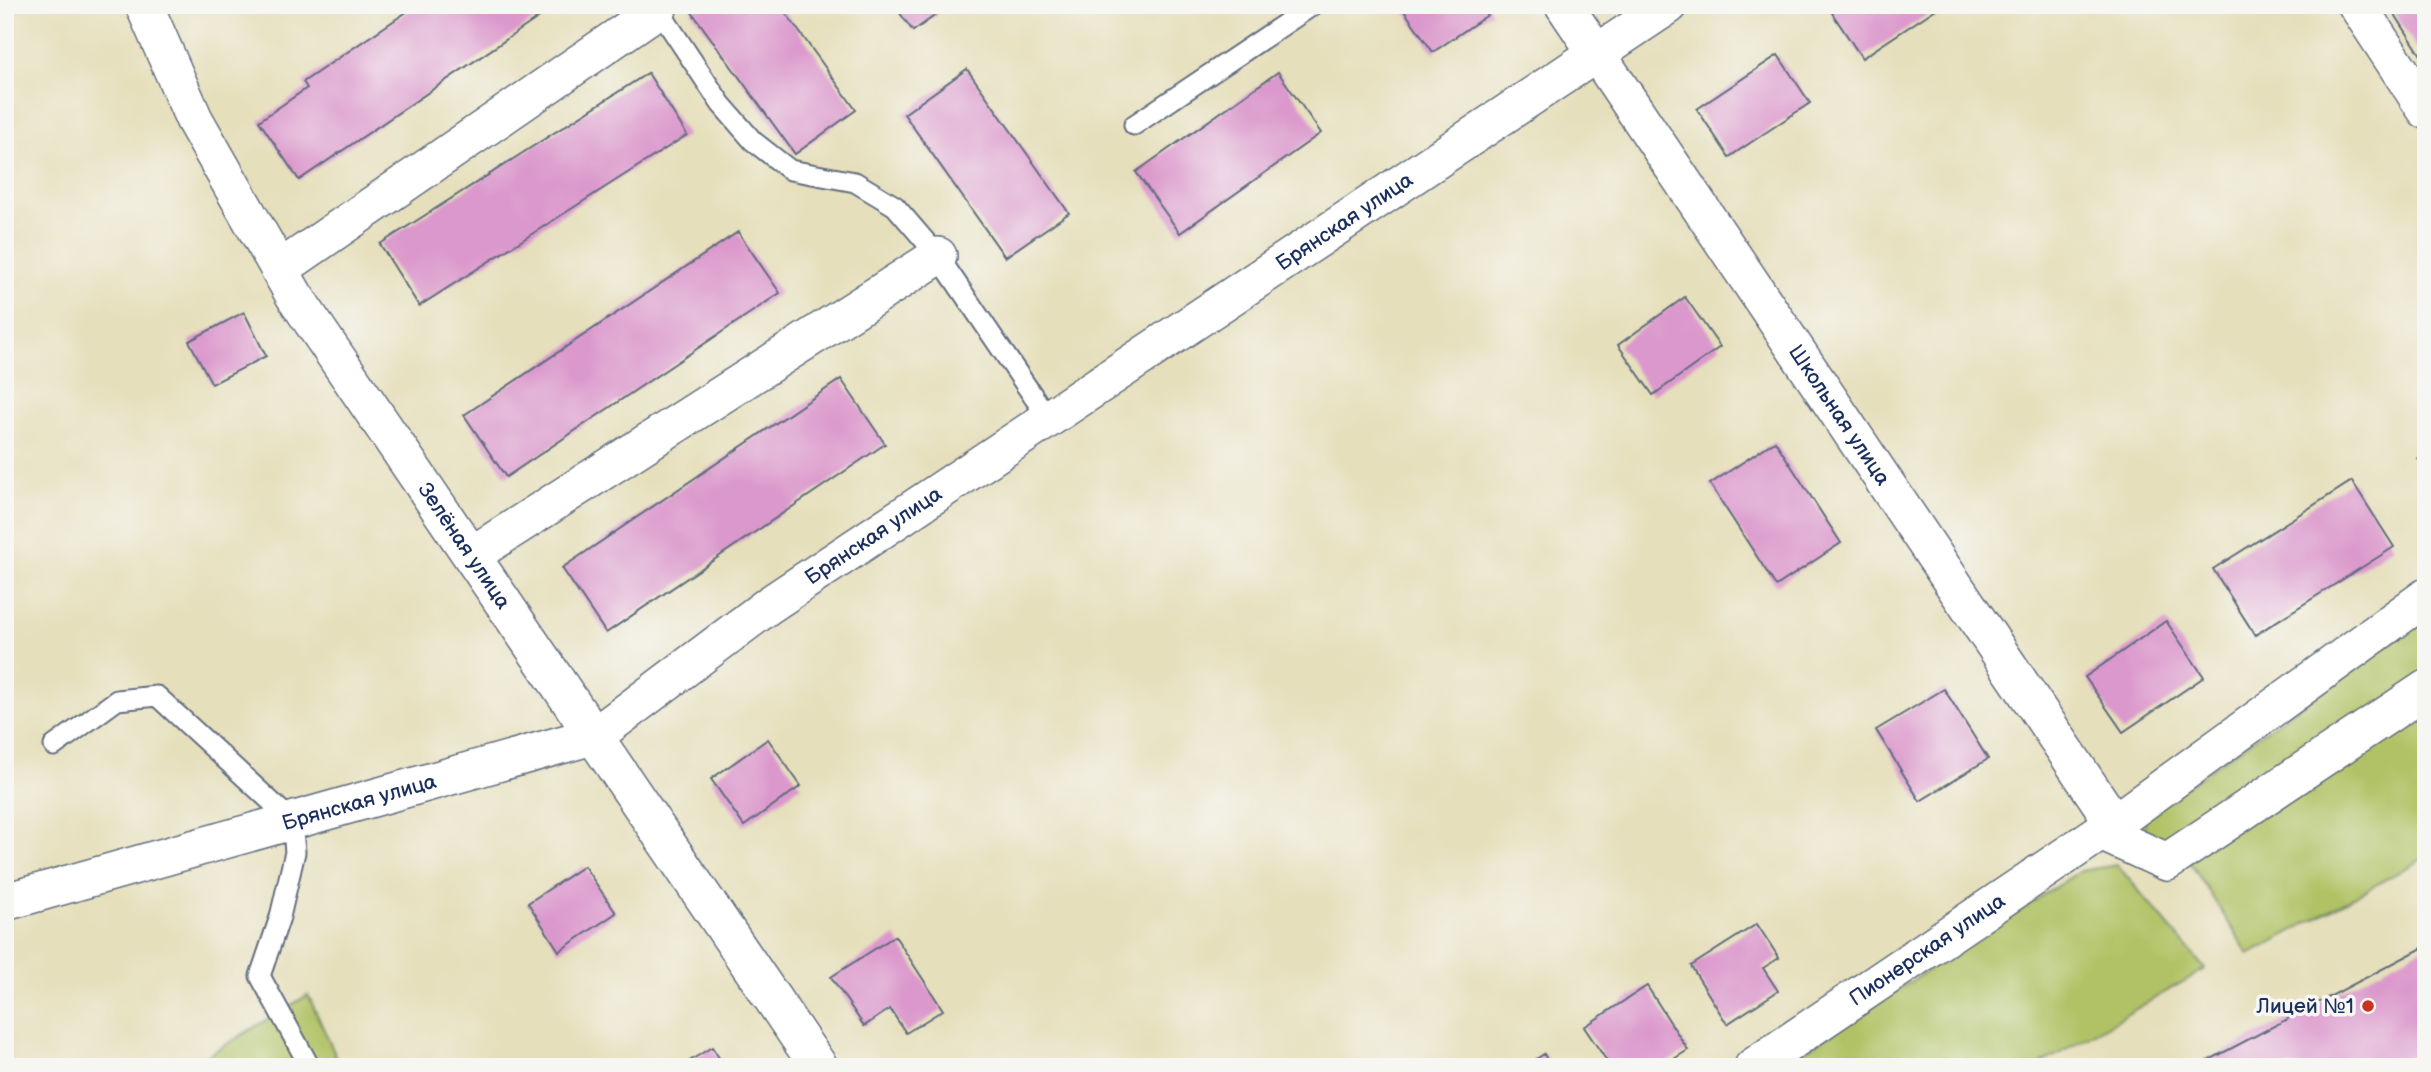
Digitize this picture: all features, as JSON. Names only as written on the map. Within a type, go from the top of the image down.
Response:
[{"type":"street","name":"Зелёная улица","points":[[144,5],[194,119],[294,295],[596,735],[819,1067]]},
{"type":"street","name":"Школьная улица","points":[[1564,5],[2107,828]]},
{"type":"street","name":"Брянская улица","points":[[5,902],[596,735],[768,605],[1669,5]]},
{"type":"street","points":[[2357,5],[2426,110]]},
{"type":"street","points":[[280,269],[661,7]]},
{"type":"street","points":[[472,555],[939,257]]},
{"type":"street","name":"Пионерская улица","points":[[1753,1067],[2107,828],[2426,597]]},
{"type":"street","points":[[2107,828],[2167,862],[2426,689]]},
{"type":"lane","points":[[1134,125],[1313,5]]},
{"type":"lane","points":[[661,7],[721,104],[753,141],[790,170],[855,182],[895,206],[939,257],[1048,418]]},
{"type":"lane","points":[[54,746],[117,701],[157,696],[292,821],[295,852],[280,917],[260,976],[310,1067]]},
{"type":"green space","points":[[2426,618],[2426,675],[2168,849],[2144,829],[2145,815]]},
{"type":"green space","points":[[2426,702],[2426,857],[2249,955],[2188,859]]},
{"type":"green space","points":[[2117,865],[2205,969],[2036,1067],[1780,1067],[2080,871]]},
{"type":"green space","points":[[308,995],[341,1067],[189,1067]]},
{"type":"building","points":[[417,5],[557,5],[299,180],[259,121],[307,88],[303,82]]},
{"type":"building","points":[[699,5],[780,5],[856,110],[795,154],[691,11]]},
{"type":"building","points":[[894,5],[950,5],[913,31]]},
{"type":"building","points":[[1400,5],[1487,5],[1492,12],[1433,52]]},
{"type":"building","points":[[1844,5],[1942,5],[1862,58],[1832,13]]},
{"type":"building","points":[[2389,5],[2426,5],[2426,63]]},
{"type":"building","points":[[1778,55],[1810,103],[1729,157],[1697,109]]},
{"type":"building","points":[[967,69],[1069,213],[1005,257],[904,114]]},
{"type":"building","points":[[1278,72],[1321,133],[1180,233],[1136,172]]},
{"type":"building","points":[[648,73],[687,135],[419,306],[380,244]]},
{"type":"building","points":[[738,232],[780,293],[506,477],[464,415]]},
{"type":"building","points":[[1685,297],[1720,347],[1653,395],[1618,345]]},
{"type":"building","points":[[244,312],[266,356],[212,384],[189,341]]},
{"type":"building","points":[[841,379],[885,444],[606,633],[562,568]]},
{"type":"building","points":[[1775,441],[1841,543],[1776,586],[1710,484]]},
{"type":"building","points":[[2426,453],[2426,469],[2418,459]]},
{"type":"building","points":[[2352,481],[2394,547],[2255,635],[2213,569]]},
{"type":"building","points":[[2166,621],[2204,677],[2123,732],[2085,677]]},
{"type":"building","points":[[1944,689],[1988,759],[1920,801],[1876,730]]},
{"type":"building","points":[[768,739],[801,786],[744,826],[711,779]]},
{"type":"building","points":[[584,866],[616,913],[559,951],[528,903]]},
{"type":"building","points":[[1757,924],[1779,958],[1763,968],[1778,991],[1727,1024],[1691,966]]},
{"type":"building","points":[[895,936],[943,1010],[906,1033],[890,1009],[864,1026],[831,977]]},
{"type":"building","name":"Лицей №1","points":[[2426,946],[2426,1067],[2196,1067]]},
{"type":"building","points":[[1647,986],[1688,1050],[1661,1067],[1611,1067],[1584,1027]]},
{"type":"building","points":[[712,1047],[725,1067],[680,1067]]},
{"type":"building","points":[[1544,1054],[1551,1067],[1524,1067]]},
{"type":"place","name":"Лицей №1","points":[[2368,1006]]}]
